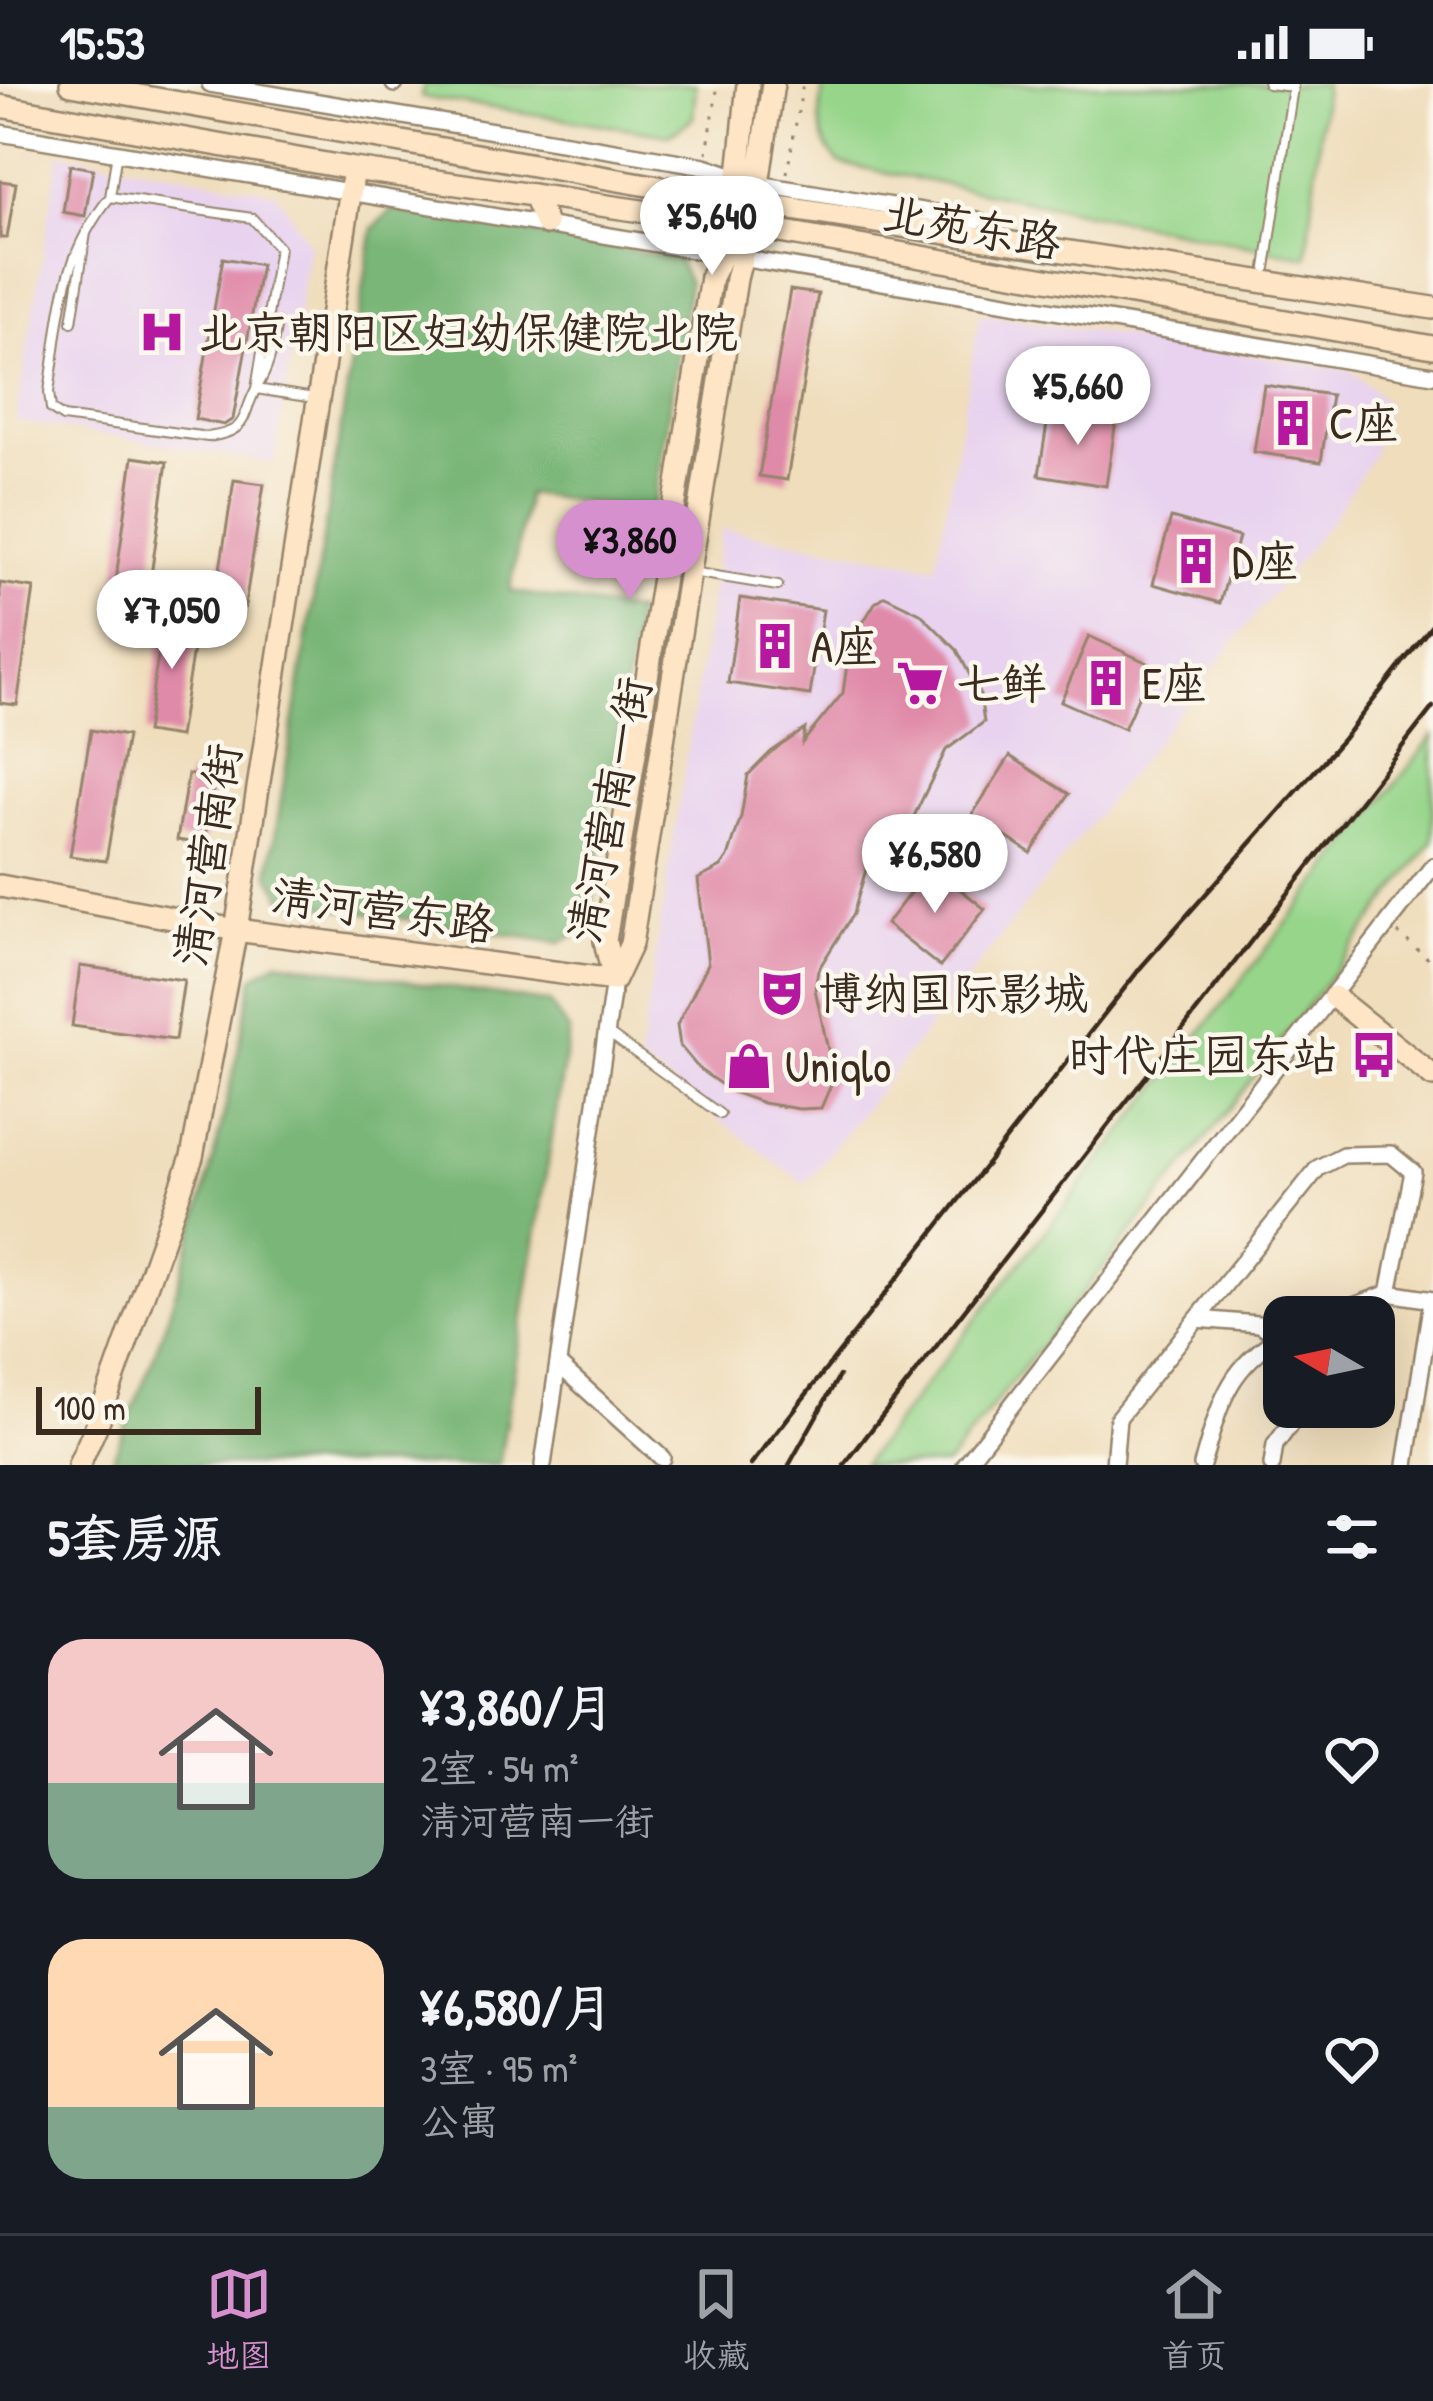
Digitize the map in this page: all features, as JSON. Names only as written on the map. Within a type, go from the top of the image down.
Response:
[{"type":"street","name":"北苑东路","points":[[71,84],[746,191],[998,241],[1433,308]]},
{"type":"street","points":[[210,84],[705,166],[746,191],[978,220],[998,241]]},
{"type":"street","points":[[746,191],[748,84]]},
{"type":"street","points":[[746,191],[772,84]]},
{"type":"street","name":"北苑东路","points":[[0,106],[353,180],[532,195],[740,226],[1433,347]]},
{"type":"street","points":[[0,133],[353,180],[546,224],[1433,375]]},
{"type":"street","name":"清河营南街","points":[[80,1465],[192,1157],[236,930],[353,180]]},
{"type":"street","name":"清河营南一街","points":[[543,1465],[614,980],[632,944],[746,191]]},
{"type":"street","points":[[532,195],[546,224]]},
{"type":"street","name":"清河营南一街","points":[[614,980],[604,940],[711,277],[734,255]]},
{"type":"street","points":[[964,1465],[1433,866]]},
{"type":"street","name":"清河营东路","points":[[0,886],[236,930],[614,980]]},
{"type":"street","points":[[1334,997],[1433,1076]]},
{"type":"street","points":[[1114,1465],[1118,1418],[1318,1168],[1343,1155],[1391,1154],[1413,1172],[1390,1293]]},
{"type":"street","points":[[1384,1296],[1432,1300],[1406,1465]]},
{"type":"street","points":[[1197,1319],[1263,1326]]},
{"type":"street","points":[[1202,1465],[1218,1409],[1242,1364],[1263,1349]]},
{"type":"street","points":[[558,1364],[660,1461]]},
{"type":"street","points":[[1272,1465],[1274,1445],[1287,1428]]},
{"type":"lane","points":[[1266,268],[1293,87],[1268,84]]},
{"type":"lane","points":[[110,197],[252,218],[279,248],[256,388],[245,421],[228,434],[208,437],[63,417],[51,409],[49,392],[70,260],[87,226],[110,197],[117,152]]},
{"type":"lane","points":[[72,322],[87,226]]},
{"type":"lane","points":[[256,388],[268,373],[277,323]]},
{"type":"lane","points":[[256,388],[319,399]]},
{"type":"lane","points":[[690,572],[778,586]]},
{"type":"lane","points":[[607,1032],[720,1114]]},
{"type":"path","points":[[1388,926],[1433,963]]},
{"type":"shaded area","name":"北京朝阳区妇幼保健院北院","points":[[59,153],[276,192],[309,244],[274,463],[16,421]]},
{"type":"shaded area","points":[[980,314],[1350,370],[1388,404],[1371,459],[1334,516],[805,1184],[639,1060],[722,529],[936,566]]},
{"type":"green space","points":[[424,84],[696,84],[693,118],[670,135],[421,97]]},
{"type":"green space","points":[[824,84],[1325,84],[1307,257],[839,163],[820,126]]},
{"type":"green space","points":[[394,209],[677,258],[689,283],[653,511],[527,494],[510,591],[637,612],[589,927],[560,943],[285,900],[269,874],[373,228]]},
{"type":"green space","points":[[1433,736],[1433,841],[1227,1112],[946,1465],[862,1465]]},
{"type":"green space","points":[[278,961],[549,1003],[569,1031],[499,1465],[110,1465],[155,1352],[202,1203],[253,977]]},
{"type":"building","points":[[70,165],[93,169],[85,216],[63,212]]},
{"type":"building","points":[[0,181],[16,183],[7,238],[0,238]]},
{"type":"building","points":[[223,258],[261,265],[233,419],[224,425],[195,419]]},
{"type":"building","points":[[790,290],[818,294],[787,480],[759,476]]},
{"type":"building","name":"C座","points":[[1264,385],[1331,395],[1321,462],[1254,452]]},
{"type":"building","points":[[1049,411],[1116,421],[1106,486],[1039,475]]},
{"type":"building","points":[[133,457],[167,462],[149,590],[115,585]]},
{"type":"building","points":[[234,480],[264,484],[243,618],[213,614]]},
{"type":"building","name":"D座","points":[[1171,518],[1239,537],[1220,603],[1153,584]]},
{"type":"building","points":[[0,583],[34,588],[17,705],[0,703]]},
{"type":"building","points":[[885,596],[920,613],[957,650],[980,695],[984,722],[946,750],[901,843],[867,866],[853,914],[818,970],[815,989],[834,1078],[821,1108],[763,1103],[732,1092],[700,1070],[680,1046],[677,1025],[708,964],[698,879],[721,867],[728,857],[748,775],[805,729],[803,742],[843,693],[848,657],[858,631],[875,603]]},
{"type":"building","name":"A座","points":[[740,598],[823,610],[810,695],[728,683]]},
{"type":"building","points":[[166,606],[199,612],[179,737],[146,732]]},
{"type":"building","name":"E座","points":[[1089,636],[1152,665],[1124,729],[1061,701]]},
{"type":"building","points":[[91,730],[127,736],[106,861],[70,856]]},
{"type":"building","points":[[1010,756],[1069,794],[1031,853],[972,815]]},
{"type":"building","points":[[188,774],[214,779],[204,844],[177,840]]},
{"type":"building","points":[[931,866],[985,909],[940,967],[886,924]]},
{"type":"building","points":[[80,966],[184,980],[175,1040],[72,1026]]},
{"type":"railway","points":[[751,1465],[1142,966],[1343,739],[1433,624]]},
{"type":"railway","points":[[844,1465],[1433,707]]},
{"type":"railway","points":[[789,1465],[839,1376]]},
{"type":"place","name":"北京朝阳区妇幼保健院北院","points":[[162,332]]},
{"type":"place","name":"C座","points":[[1293,423]]},
{"type":"place","name":"D座","points":[[1196,561]]},
{"type":"place","name":"A座","points":[[775,646]]},
{"type":"place","name":"七鲜","points":[[920,683]]},
{"type":"place","name":"E座","points":[[1106,683]]},
{"type":"place","name":"博纳国际影城","points":[[782,993]]},
{"type":"place","name":"时代庄园东站","points":[[1374,1055]]},
{"type":"place","name":"Uniqlo","points":[[749,1066]]}]
